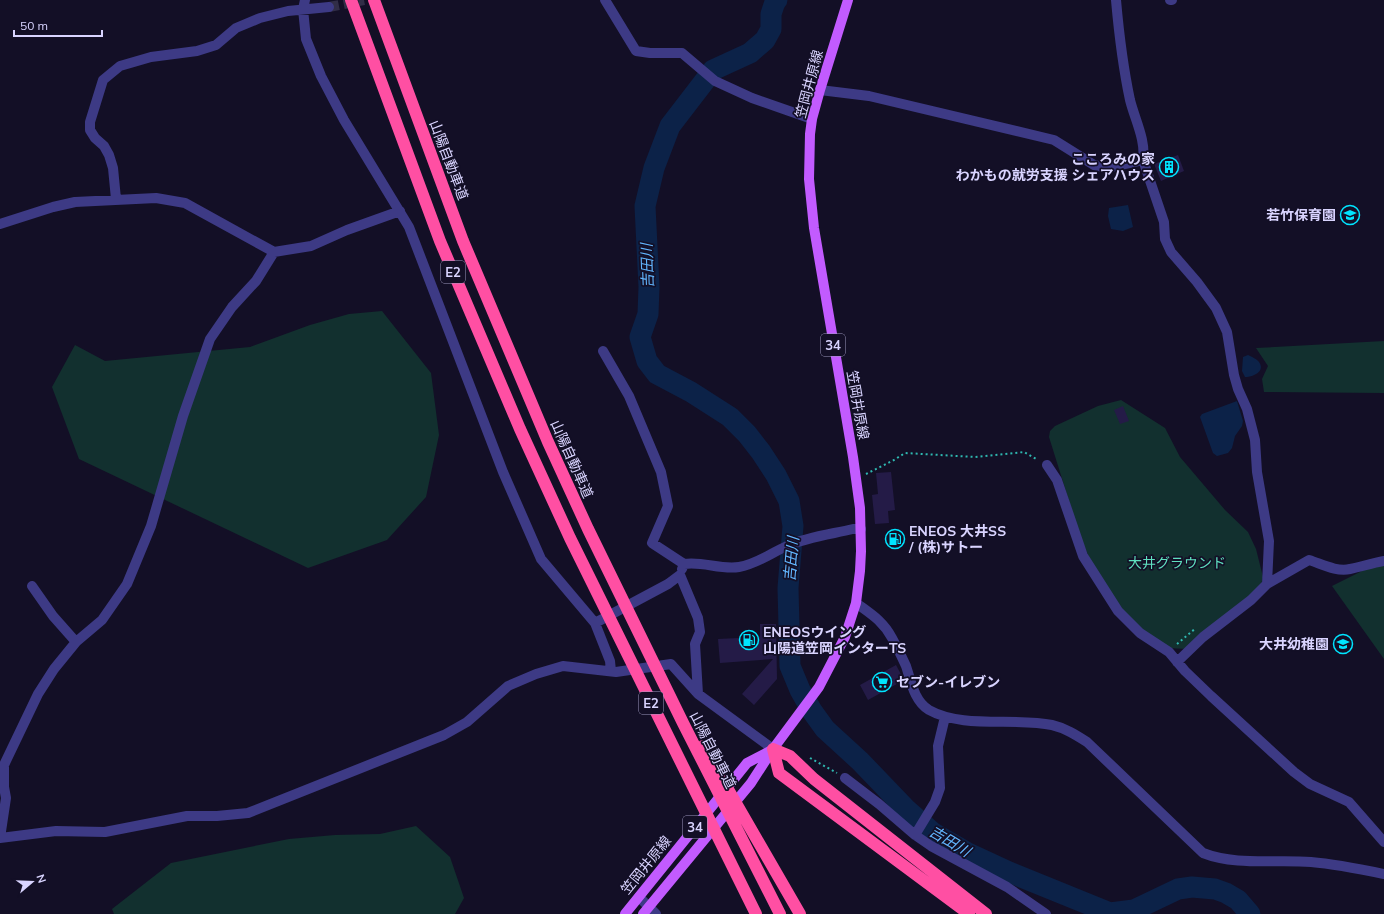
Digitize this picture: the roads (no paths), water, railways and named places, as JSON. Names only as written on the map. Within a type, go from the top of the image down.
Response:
[{"type":"highway","name":"E2","points":[[351,0],[440,241],[520,429],[570,538],[756,914]]},
{"type":"highway","name":"山陽自動車道","points":[[374,0],[463,241],[548,442],[645,647],[780,914]]},
{"type":"highway","points":[[645,647],[800,914]]},
{"type":"highway","points":[[773,749],[779,774],[969,914]]},
{"type":"highway","points":[[773,749],[790,756],[814,779],[986,914]]},
{"type":"main road","name":"笠岡井原線","points":[[646,910],[751,783],[798,713],[819,687],[845,637],[856,603],[860,571],[861,529],[856,477],[814,228],[809,179],[810,134],[812,119],[848,0]]},
{"type":"main road","name":"笠岡井原線","points":[[625,914],[747,763],[773,749]]},
{"type":"street","points":[[606,0],[636,51],[650,53],[682,53],[714,82],[752,98],[812,119]]},
{"type":"street","points":[[1116,0],[1122,57],[1130,101],[1145,150],[1143,160],[1164,222],[1165,239],[1171,252],[1197,282],[1216,308],[1227,332],[1234,375],[1247,410],[1255,440],[1257,472],[1269,541],[1267,584]]},
{"type":"street","points":[[304,5],[306,39],[321,76],[344,120],[409,227],[503,472],[541,559],[595,624],[610,661],[611,671]]},
{"type":"street","points":[[116,199],[113,168],[109,155],[104,146],[95,138],[90,130],[90,122],[102,80],[120,66],[151,57],[197,51],[216,45],[236,28],[260,18],[288,11],[304,5],[329,7]]},
{"type":"street","points":[[820,90],[869,96],[1054,140],[1094,165],[1103,167],[1111,167],[1143,160]]},
{"type":"street","points":[[0,224],[53,207],[75,202],[156,198],[185,203],[274,252],[311,246],[347,230],[400,211]]},
{"type":"street","points":[[274,252],[256,281],[232,307],[210,339],[183,416],[151,526],[127,584],[102,620],[76,642],[54,669],[38,694],[4,766],[4,787],[6,798],[0,838],[56,831],[105,832],[186,816],[217,816],[248,813],[444,735],[467,722],[508,686],[536,674],[563,666],[616,672],[671,664],[698,694],[773,749]]},
{"type":"street","points":[[603,351],[629,396],[661,472],[668,506],[652,543],[684,564],[702,563],[728,568],[740,567],[759,561],[787,546],[800,542],[853,528],[861,529]]},
{"type":"street","points":[[1048,466],[1057,480],[1083,556],[1118,611],[1140,633],[1169,652],[1211,696],[1294,772],[1310,784],[1348,802],[1384,842]]},
{"type":"street","points":[[1177,662],[1203,638],[1246,604],[1267,584],[1309,560],[1332,568],[1348,570],[1384,561]]},
{"type":"street","points":[[595,624],[668,584],[680,575],[684,564]]},
{"type":"street","points":[[680,575],[698,618],[700,632],[695,644],[698,694]]},
{"type":"street","points":[[32,586],[53,616],[76,642]]},
{"type":"street","points":[[856,603],[880,621],[892,638],[905,665],[913,688],[922,704],[927,709],[945,717],[961,720],[1052,725],[1068,731],[1087,742],[1203,853],[1223,860],[1310,862],[1340,865],[1384,874]]},
{"type":"street","points":[[916,834],[935,802],[940,788],[938,746],[945,717]]},
{"type":"street","points":[[845,778],[931,846],[1007,887],[1046,914]]},
{"type":"street","points":[[639,897],[646,910],[656,914]]},
{"type":"water","points":[[1128,205],[1133,227],[1123,231],[1111,229],[1108,216],[1109,208]]},
{"type":"water","points":[[1248,355],[1258,361],[1261,369],[1254,375],[1245,377],[1242,371],[1243,357]]},
{"type":"water","points":[[1237,401],[1243,421],[1242,426],[1235,436],[1232,448],[1228,453],[1217,456],[1213,453],[1200,417],[1202,414]]},
{"type":"waterway","name":"吉田川","points":[[777,0],[771,14],[771,29],[765,40],[750,53],[713,70],[670,126],[654,168],[645,206],[649,287],[648,314],[640,337],[647,361],[657,374],[691,392],[730,417],[747,434],[776,475],[789,501],[793,526],[788,588],[790,666],[800,690],[812,711],[825,729],[860,761],[907,810],[932,832],[968,853],[1009,872],[1110,913],[1134,910],[1178,889],[1192,887],[1215,889],[1226,893],[1238,900],[1250,914]]},
{"type":"tunnel","points":[[329,7],[364,0]]},
{"type":"place","name":"こころみの家 わかもの就労支援 シェアハウス","points":[[1169,167]]},
{"type":"place","name":"若竹保育園","points":[[1350,215]]},
{"type":"place","name":"ENEOS 大井SS / (株)サトー","points":[[895,539]]},
{"type":"place","name":"ENEOSウイング 山陽道笠岡インターTS","points":[[749,640]]},
{"type":"place","name":"大井幼稚園","points":[[1343,644]]},
{"type":"place","name":"セブン-イレブン","points":[[882,682]]},
{"type":"park label","name":"大井グラウンド","points":[[1177,563]]}]
